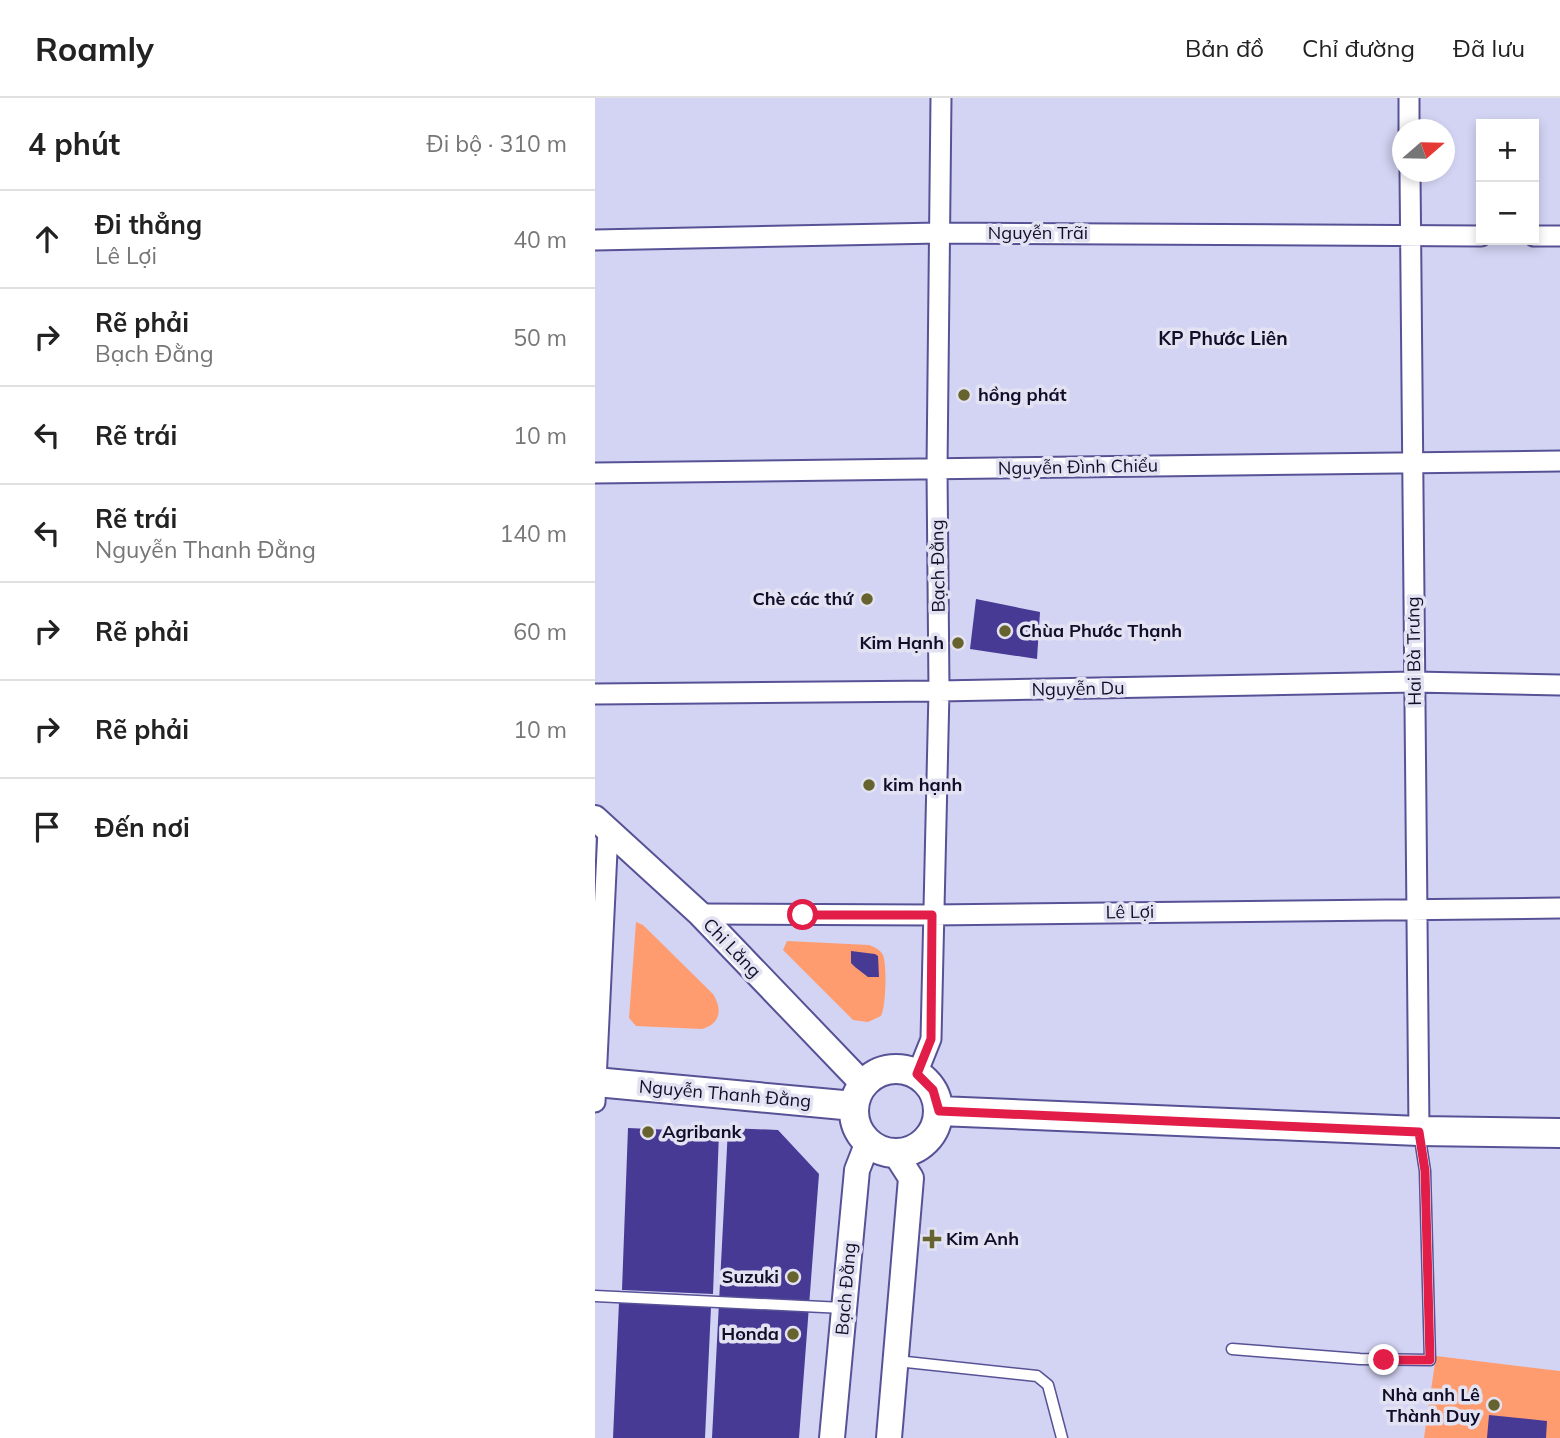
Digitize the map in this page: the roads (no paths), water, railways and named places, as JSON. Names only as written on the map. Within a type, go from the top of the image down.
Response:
[{"type":"main road","points":[[894,1069],[917,1074],[933,1090],[939,1111],[936,1127],[926,1142],[912,1151],[895,1153],[881,1150],[868,1142],[857,1126],[859,1095],[883,1071],[894,1069]]},
{"type":"main road","name":"Nguyễn Thanh Đằng","points":[[595,1089],[859,1095]]},
{"type":"main road","points":[[939,1111],[1419,1132],[1560,1133]]},
{"type":"street","name":"Bạch Đằng","points":[[917,1074],[931,1039],[939,691],[937,469],[941,98]]},
{"type":"street","points":[[1409,98],[1409,119]]},
{"type":"street","name":"Hai Bà Trưng","points":[[1409,182],[1419,1132]]},
{"type":"street","name":"Nguyễn Trãi","points":[[595,240],[939,233],[1476,236]]},
{"type":"street","points":[[1539,236],[1560,236]]},
{"type":"street","name":"Nguyễn Đình Chiểu","points":[[595,473],[1560,461]]},
{"type":"street","name":"Nguyễn Du","points":[[595,694],[1414,682],[1560,685]]},
{"type":"street","points":[[595,1089],[601,824]]},
{"type":"street","name":"Chi Lăng","points":[[601,824],[700,914],[859,1095]]},
{"type":"street","name":"Lê Lợi","points":[[700,914],[932,915],[1560,908]]},
{"type":"street","name":"Bạch Đằng","points":[[832,1438],[857,1170],[868,1142]]},
{"type":"street","points":[[889,1438],[911,1178],[895,1153]]},
{"type":"lane","points":[[1232,1349],[1360,1359],[1430,1360],[1425,1171],[1419,1132]]},
{"type":"lane","points":[[595,1296],[844,1308]]},
{"type":"lane","points":[[895,1361],[1037,1376],[1048,1385],[1062,1438]]},
{"type":"place","name":"hồng phát","points":[[964,395]]},
{"type":"place","name":"Chè các thứ","points":[[867,599]]},
{"type":"place","name":"Chùa Phước Thạnh","points":[[1005,631]]},
{"type":"place","name":"Kim Hạnh","points":[[958,643]]},
{"type":"place","name":"kim hạnh","points":[[869,785]]},
{"type":"place","name":"Agribank","points":[[648,1132]]},
{"type":"place","name":"Kim Anh","points":[[932,1239]]},
{"type":"place","name":"Suzuki","points":[[793,1277]]},
{"type":"place","name":"Honda","points":[[793,1334]]},
{"type":"place","name":"Nhà anh Lê Thành Duy","points":[[1494,1405]]},
{"type":"district","name":"KP Phước Liên","points":[[1223,338]]}]
